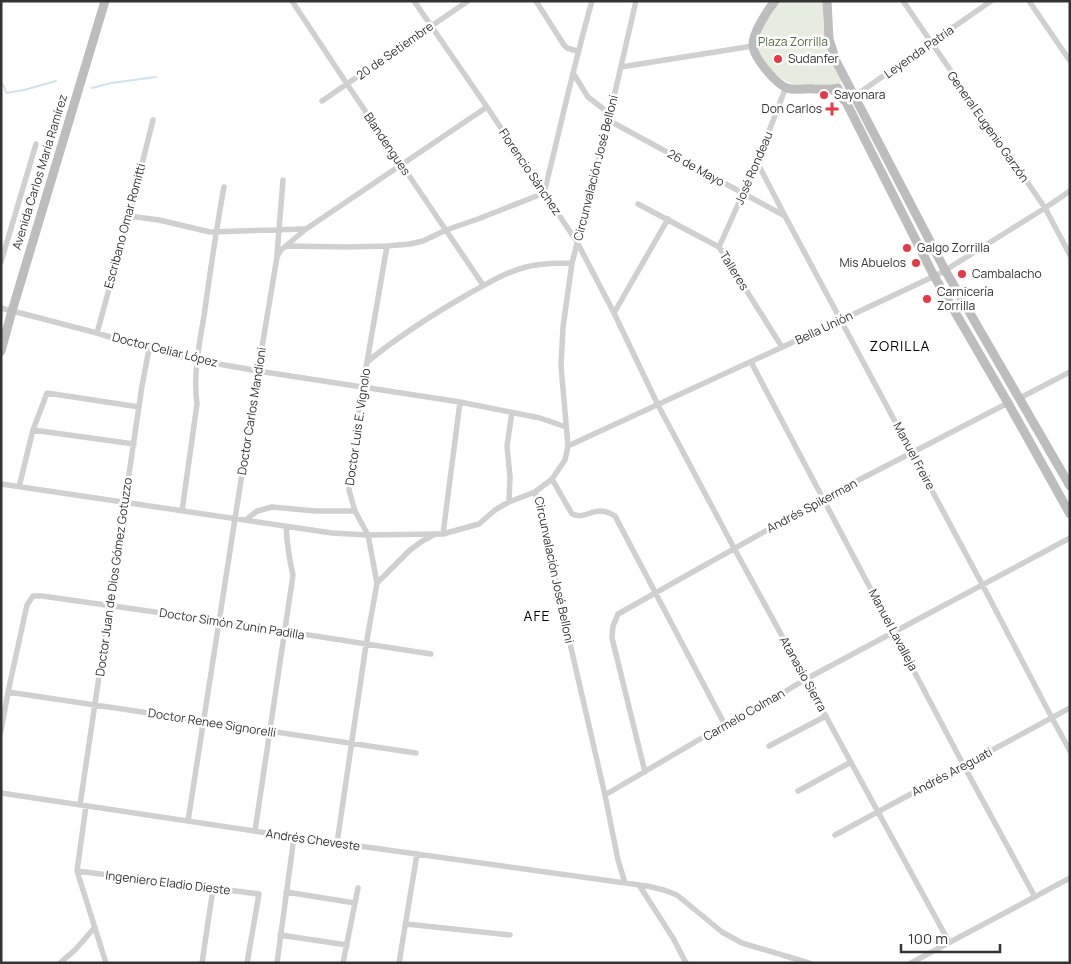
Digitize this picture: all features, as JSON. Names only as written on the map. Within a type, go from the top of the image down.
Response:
[{"type":"main road","points":[[775,1],[758,27],[752,46],[757,59],[777,82],[786,88],[833,90],[842,86],[845,79]]},
{"type":"main road","points":[[827,1],[829,38],[836,61],[845,79],[945,270],[1070,486]]},
{"type":"main road","name":"Avenida Carlos María Ramírez","points":[[1,351],[105,2]]},
{"type":"main road","points":[[833,90],[846,102],[934,276],[1070,514]]},
{"type":"street","name":"Blandengues","points":[[292,1],[483,285]]},
{"type":"street","name":"Florencio Sánchez","points":[[414,1],[577,242],[658,405]]},
{"type":"street","name":"20 de Setiembre","points":[[322,101],[468,1]]},
{"type":"street","points":[[536,1],[564,45],[567,48],[578,51]]},
{"type":"street","points":[[286,246],[348,247],[410,244],[423,241],[446,230],[544,193],[592,1]]},
{"type":"street","name":"Circunvalación José Belloni","points":[[625,883],[618,860],[535,492],[552,479],[565,460],[568,446],[561,366],[563,327],[572,263],[636,1]]},
{"type":"street","name":"General Eugenio Garzón","points":[[903,1],[1044,208],[1070,255]]},
{"type":"street","name":"Leyenda Patria","points":[[846,102],[991,1]]},
{"type":"street","points":[[1030,1],[1070,61]]},
{"type":"street","points":[[621,67],[752,46]]},
{"type":"street","name":"26 de Mayo","points":[[573,73],[588,97],[609,117],[785,216]]},
{"type":"street","name":"José Rondeau","points":[[719,248],[757,162],[786,88]]},
{"type":"street","name":"Doctor Carlos Mandioni","points":[[188,821],[277,257],[281,250],[306,229],[487,107]]},
{"type":"street","name":"Escribano Omar Romitti","points":[[98,333],[153,120]]},
{"type":"street","name":"Avenida Carlos María Ramírez","points":[[1,262],[36,144]]},
{"type":"street","name":"Manuel Freire","points":[[757,162],[1070,750]]},
{"type":"street","points":[[277,257],[283,180]]},
{"type":"street","points":[[182,511],[197,404],[197,360],[224,187]]},
{"type":"street","name":"Bella Unión","points":[[568,446],[934,276],[1070,191]]},
{"type":"street","name":"Talleres","points":[[638,204],[719,248],[782,347]]},
{"type":"street","points":[[129,216],[159,220],[210,232],[306,229]]},
{"type":"street","points":[[614,314],[668,219]]},
{"type":"street","name":"Doctor Luis E. Vignolo","points":[[336,843],[377,583],[368,535],[354,511],[349,490],[362,386],[368,362],[387,246]]},
{"type":"street","points":[[368,362],[449,305],[495,278],[524,267],[542,263],[572,263]]},
{"type":"street","name":"Doctor Celiar López","points":[[1,308],[197,360],[460,402],[540,418],[566,427]]},
{"type":"street","name":"Doctor Juan de Dios Gómez Gotuzzo","points":[[77,871],[95,705],[139,407],[150,349]]},
{"type":"street","name":"Manuel Lavalleja","points":[[751,362],[964,766],[1036,897]]},
{"type":"street","points":[[1020,398],[1070,372]]},
{"type":"street","points":[[18,487],[33,430],[47,393],[139,407]]},
{"type":"street","points":[[443,534],[460,402]]},
{"type":"street","name":"Andrés Spikerman","points":[[645,772],[612,638],[613,626],[618,614],[824,498],[1008,403]]},
{"type":"street","name":"Atanasio Sierra","points":[[658,405],[949,942]]},
{"type":"street","points":[[509,502],[510,476],[507,446],[512,412]]},
{"type":"street","points":[[33,430],[134,444]]},
{"type":"street","points":[[552,479],[572,514],[578,516],[598,511],[609,512],[615,516],[725,725]]},
{"type":"street","points":[[1,484],[332,533],[368,535],[443,534],[478,524],[495,510],[509,502],[535,492]]},
{"type":"street","points":[[246,520],[257,511],[272,507],[315,511],[354,511]]},
{"type":"street","points":[[254,831],[293,575],[286,526]]},
{"type":"street","points":[[377,583],[410,550],[436,534]]},
{"type":"street","name":"Carmelo Colman","points":[[605,796],[806,679],[1070,538]]},
{"type":"street","name":"Doctor Simón Zunin Padilla","points":[[8,692],[27,606],[33,596],[219,621],[431,654]]},
{"type":"street","points":[[1,731],[8,692]]},
{"type":"street","name":"Doctor Renee Signorelli","points":[[8,692],[416,754]]},
{"type":"street","name":"Andrés Areguati","points":[[835,835],[1070,708]]},
{"type":"street","points":[[769,746],[826,716]]},
{"type":"street","points":[[798,790],[851,762]]},
{"type":"street","name":"Andrés Cheveste","points":[[1,794],[647,886],[677,895],[722,932],[742,943],[809,963]]},
{"type":"street","points":[[277,963],[294,837]]},
{"type":"street","points":[[399,963],[417,854]]},
{"type":"street","points":[[77,871],[106,963]]},
{"type":"street","name":"Ingeniero Eladio Dieste","points":[[77,871],[259,894],[246,963]]},
{"type":"street","points":[[911,963],[1070,878]]},
{"type":"street","points":[[639,885],[673,938],[686,963]]},
{"type":"street","points":[[343,963],[358,888]]},
{"type":"street","points":[[202,963],[214,889]]},
{"type":"street","points":[[286,892],[355,903]]},
{"type":"street","points":[[406,924],[510,935]]},
{"type":"street","points":[[60,963],[76,950],[95,927]]},
{"type":"street","points":[[280,935],[347,944]]},
{"type":"green space","name":"Plaza Zorrilla","points":[[780,1],[823,1],[823,24],[826,39],[842,79],[840,84],[793,84],[776,75],[762,58],[758,50],[761,31],[768,17]]},
{"type":"waterway","points":[[92,88],[111,83],[156,77]]},
{"type":"waterway","points":[[1,84],[4,86],[6,93],[56,81]]},
{"type":"place","name":"Sudanfer","points":[[778,59]]},
{"type":"place","name":"Sayonara","points":[[824,95]]},
{"type":"place","name":"Don Carlos","points":[[832,109]]},
{"type":"place","name":"Galgo Zorrilla","points":[[907,248]]},
{"type":"place","name":"Mis Abuelos","points":[[916,263]]},
{"type":"place","name":"Cambalacho","points":[[962,274]]},
{"type":"place","name":"Carnicería Zorrilla","points":[[927,299]]},
{"type":"district","name":"ZORILLA","points":[[900,346]]},
{"type":"district","name":"AFE","points":[[537,616]]}]
